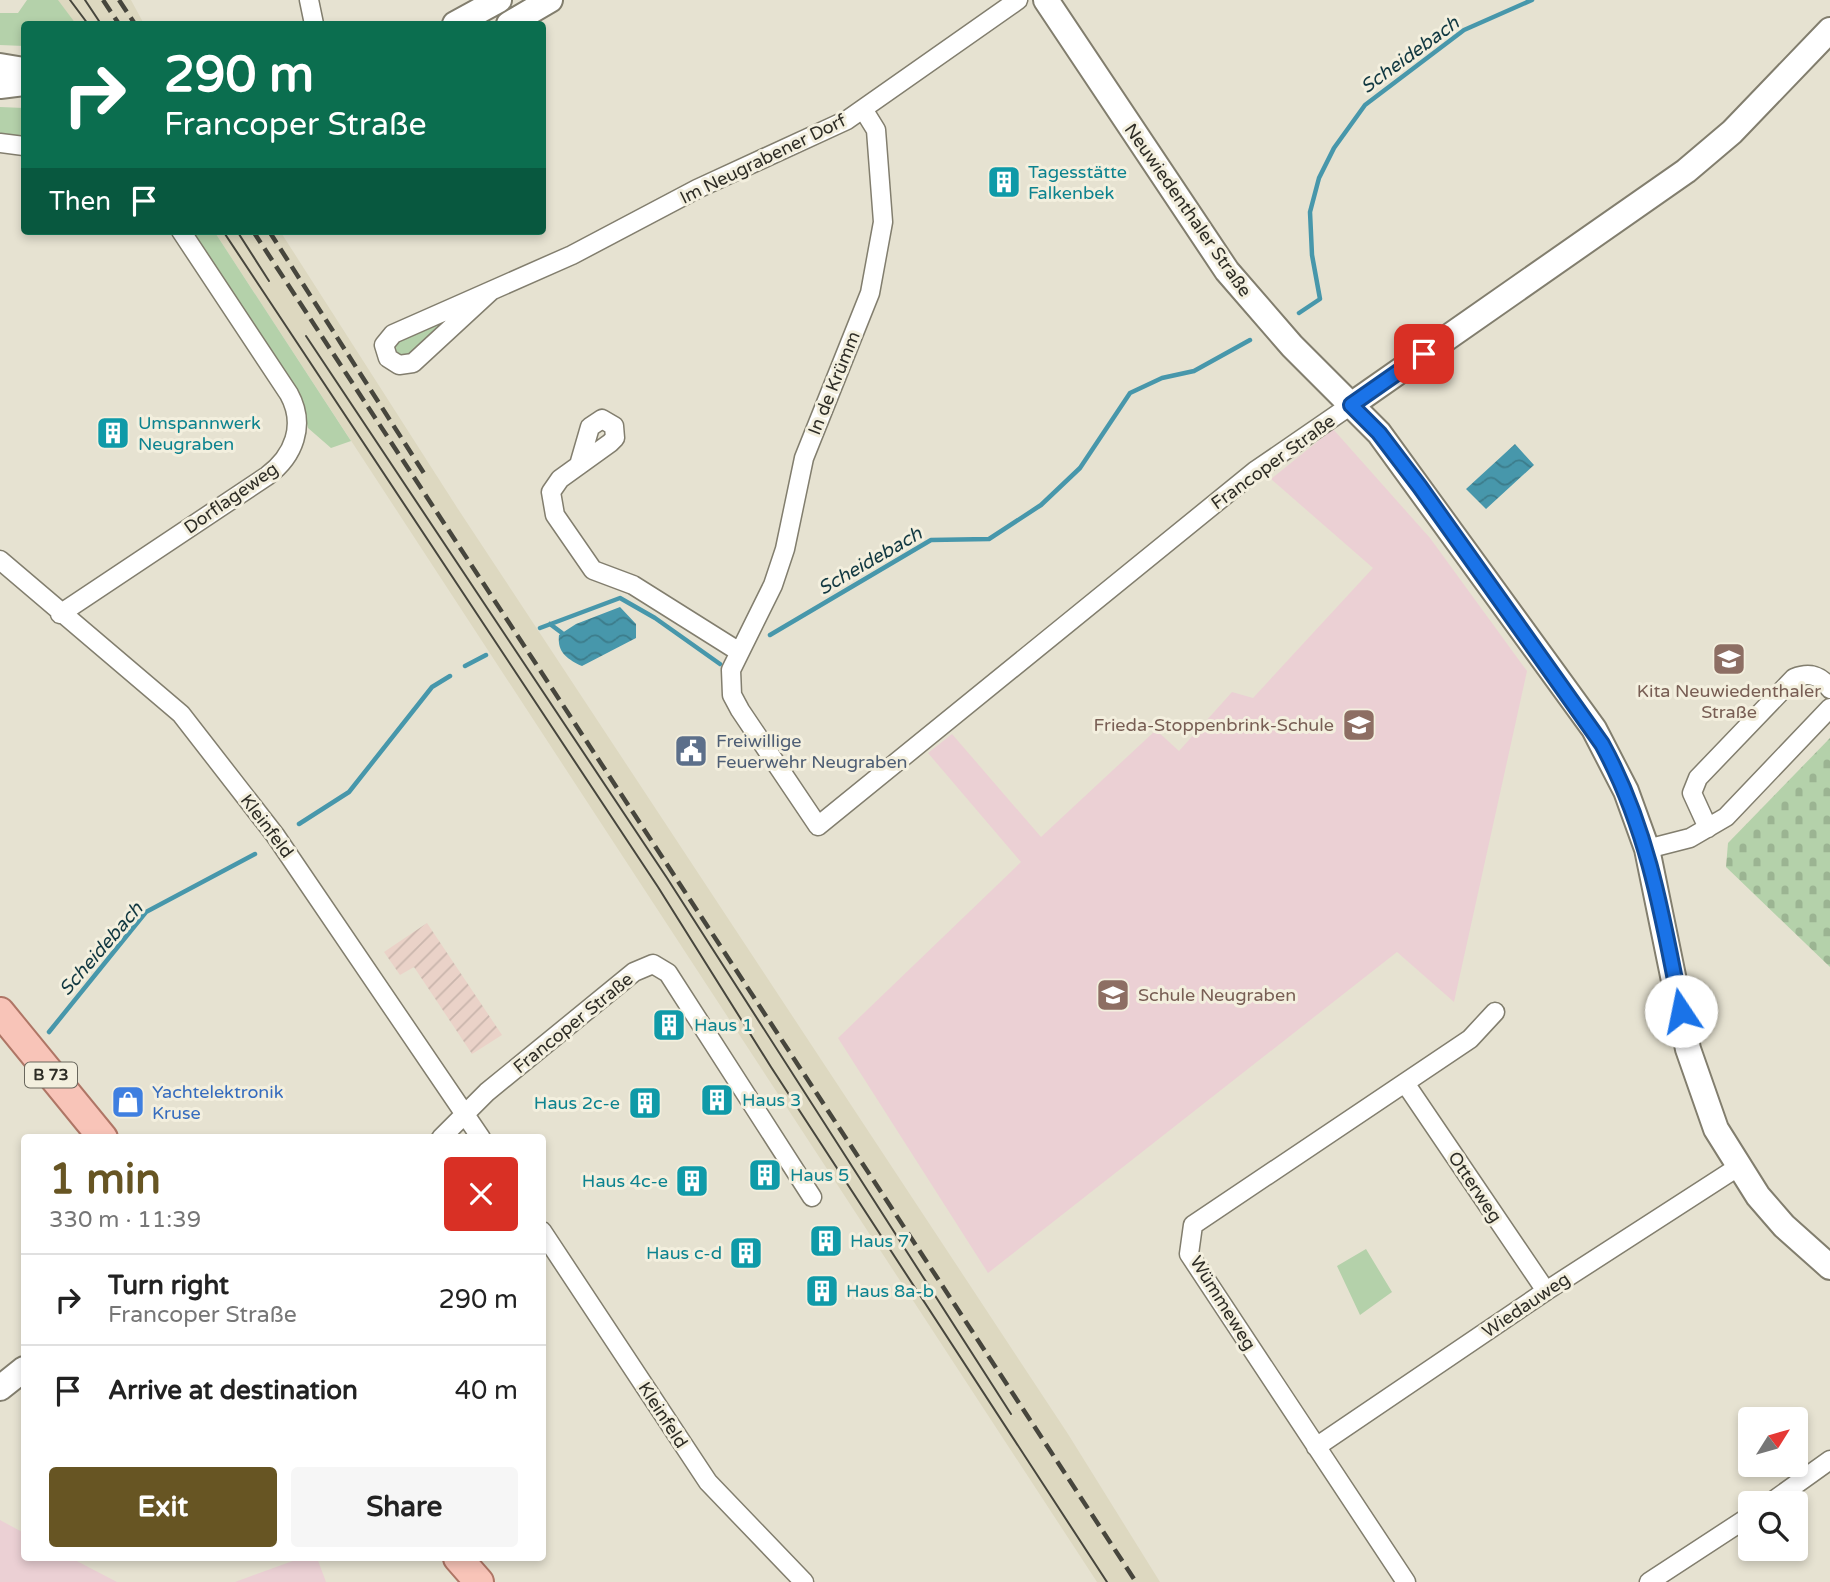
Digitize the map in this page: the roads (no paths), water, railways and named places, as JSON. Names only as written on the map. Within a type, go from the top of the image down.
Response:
[{"type":"main road","points":[[461,21],[499,0]]},
{"type":"main road","points":[[514,21],[551,0]]},
{"type":"main road","name":"Neuwiedenthaler Straße","points":[[1046,0],[1227,271],[1292,346],[1379,433],[1594,729],[1626,791],[1647,849],[1696,1075],[1716,1129],[1738,1167],[1784,1226],[1830,1267]]},
{"type":"main road","name":"Francoper Straße","points":[[1351,405],[1686,172],[1732,132],[1830,30]]},
{"type":"main road","points":[[0,66],[21,70]]},
{"type":"main road","points":[[0,86],[21,83]]},
{"type":"main road","name":"B 73","points":[[0,1013],[100,1134]]},
{"type":"main road","points":[[0,1388],[21,1371]]},
{"type":"main road","points":[[461,1561],[479,1582]]},
{"type":"street","points":[[309,0],[313,21]]},
{"type":"street","name":"Im Neugrabener Dorf","points":[[491,291],[413,363],[399,365],[387,358],[384,345],[389,337],[491,291],[572,255],[697,189],[778,154],[863,109],[1018,0]]},
{"type":"street","name":"In de Krümm","points":[[818,826],[736,703],[730,678],[738,652],[756,622],[779,569],[804,458],[870,293],[877,265],[883,222],[876,130],[863,109]]},
{"type":"street","points":[[0,143],[21,146]]},
{"type":"street","name":"Dorflageweg","points":[[60,614],[267,476],[282,463],[295,441],[298,424],[294,404],[184,235]]},
{"type":"street","name":"Francoper Straße","points":[[818,826],[1255,471],[1351,405]]},
{"type":"street","points":[[579,465],[560,479],[551,492],[550,500],[555,515],[586,563],[601,575],[634,585],[738,652]]},
{"type":"street","name":"Kleinfeld","points":[[0,560],[185,719],[275,835],[478,1134]]},
{"type":"street","points":[[1708,828],[1692,793],[1698,778],[1794,678],[1816,675],[1825,681],[1830,689]]},
{"type":"street","points":[[1647,849],[1685,840],[1739,806],[1830,708]]},
{"type":"street","name":"Francoper Straße","points":[[446,1134],[467,1116],[487,1092],[634,972],[660,968],[812,1197]]},
{"type":"street","name":"Wümmeweg","points":[[1406,1582],[1189,1254],[1193,1225],[1470,1040],[1495,1012]]},
{"type":"street","name":"Otterweg","points":[[1405,1083],[1546,1291]]},
{"type":"street","name":"Wiedauweg","points":[[1316,1447],[1546,1291],[1738,1167]]},
{"type":"street","name":"Kleinfeld","points":[[546,1237],[708,1482],[804,1582]]},
{"type":"street","points":[[1787,1491],[1830,1460]]},
{"type":"street","points":[[1649,1582],[1738,1524]]},
{"type":"water","points":[[1515,444],[1534,465],[1486,509],[1466,489]]},
{"type":"water","points":[[620,607],[636,624],[636,638],[582,666],[564,654],[559,635],[576,624]]},
{"type":"waterway","name":"Scheidebach","points":[[1299,313],[1320,299],[1312,255],[1310,212],[1319,178],[1334,148],[1365,105],[1464,30],[1532,0]]},
{"type":"waterway","name":"Scheidebach","points":[[770,635],[931,540],[989,539],[1041,505],[1080,468],[1130,393],[1162,378],[1194,371],[1250,340]]},
{"type":"waterway","name":"Scheidebach","points":[[540,628],[620,598],[655,618],[720,664]]},
{"type":"waterway","points":[[550,624],[562,633]]},
{"type":"waterway","name":"Scheidebach","points":[[465,666],[486,655]]},
{"type":"waterway","name":"Scheidebach","points":[[299,824],[349,792],[432,687],[450,676]]},
{"type":"waterway","name":"Scheidebach","points":[[49,1032],[146,912],[255,854]]},
{"type":"tram line","points":[[70,0],[86,21]]},
{"type":"tram line","points":[[85,0],[99,21]]},
{"type":"tram line","points":[[226,235],[658,887],[771,1067],[1107,1582]]},
{"type":"tram line","points":[[240,235],[269,281]]},
{"type":"tram line","points":[[306,336],[667,878],[1011,1414]]},
{"type":"railway","points":[[103,0],[117,21]]},
{"type":"railway","points":[[119,0],[133,21]]},
{"type":"railway","points":[[256,235],[1136,1582]]},
{"type":"railway","points":[[272,235],[427,478]]},
{"type":"place","name":"Tagesstätte Falkenbek","points":[[1004,182]]},
{"type":"place","name":"Umspannwerk Neugraben","points":[[113,433]]},
{"type":"place","name":"Kita Neuwiedenthaler Straße","points":[[1729,659]]},
{"type":"place","name":"Frieda-Stoppenbrink-Schule","points":[[1359,725]]},
{"type":"place","name":"Freiwillige Feuerwehr Neugraben","points":[[691,751]]},
{"type":"place","name":"Schule Neugraben","points":[[1113,995]]},
{"type":"place","name":"Haus 1","points":[[669,1025]]},
{"type":"place","name":"Haus 3","points":[[717,1100]]},
{"type":"place","name":"Yachtelektronik Kruse","points":[[128,1102]]},
{"type":"place","name":"Haus 2c-e","points":[[645,1103]]},
{"type":"place","name":"Haus 5","points":[[765,1175]]},
{"type":"place","name":"Haus 4c-e","points":[[692,1181]]},
{"type":"place","name":"Haus 7","points":[[826,1241]]},
{"type":"place","name":"Haus c-d","points":[[746,1253]]},
{"type":"place","name":"Haus 8a-b","points":[[822,1291]]}]
